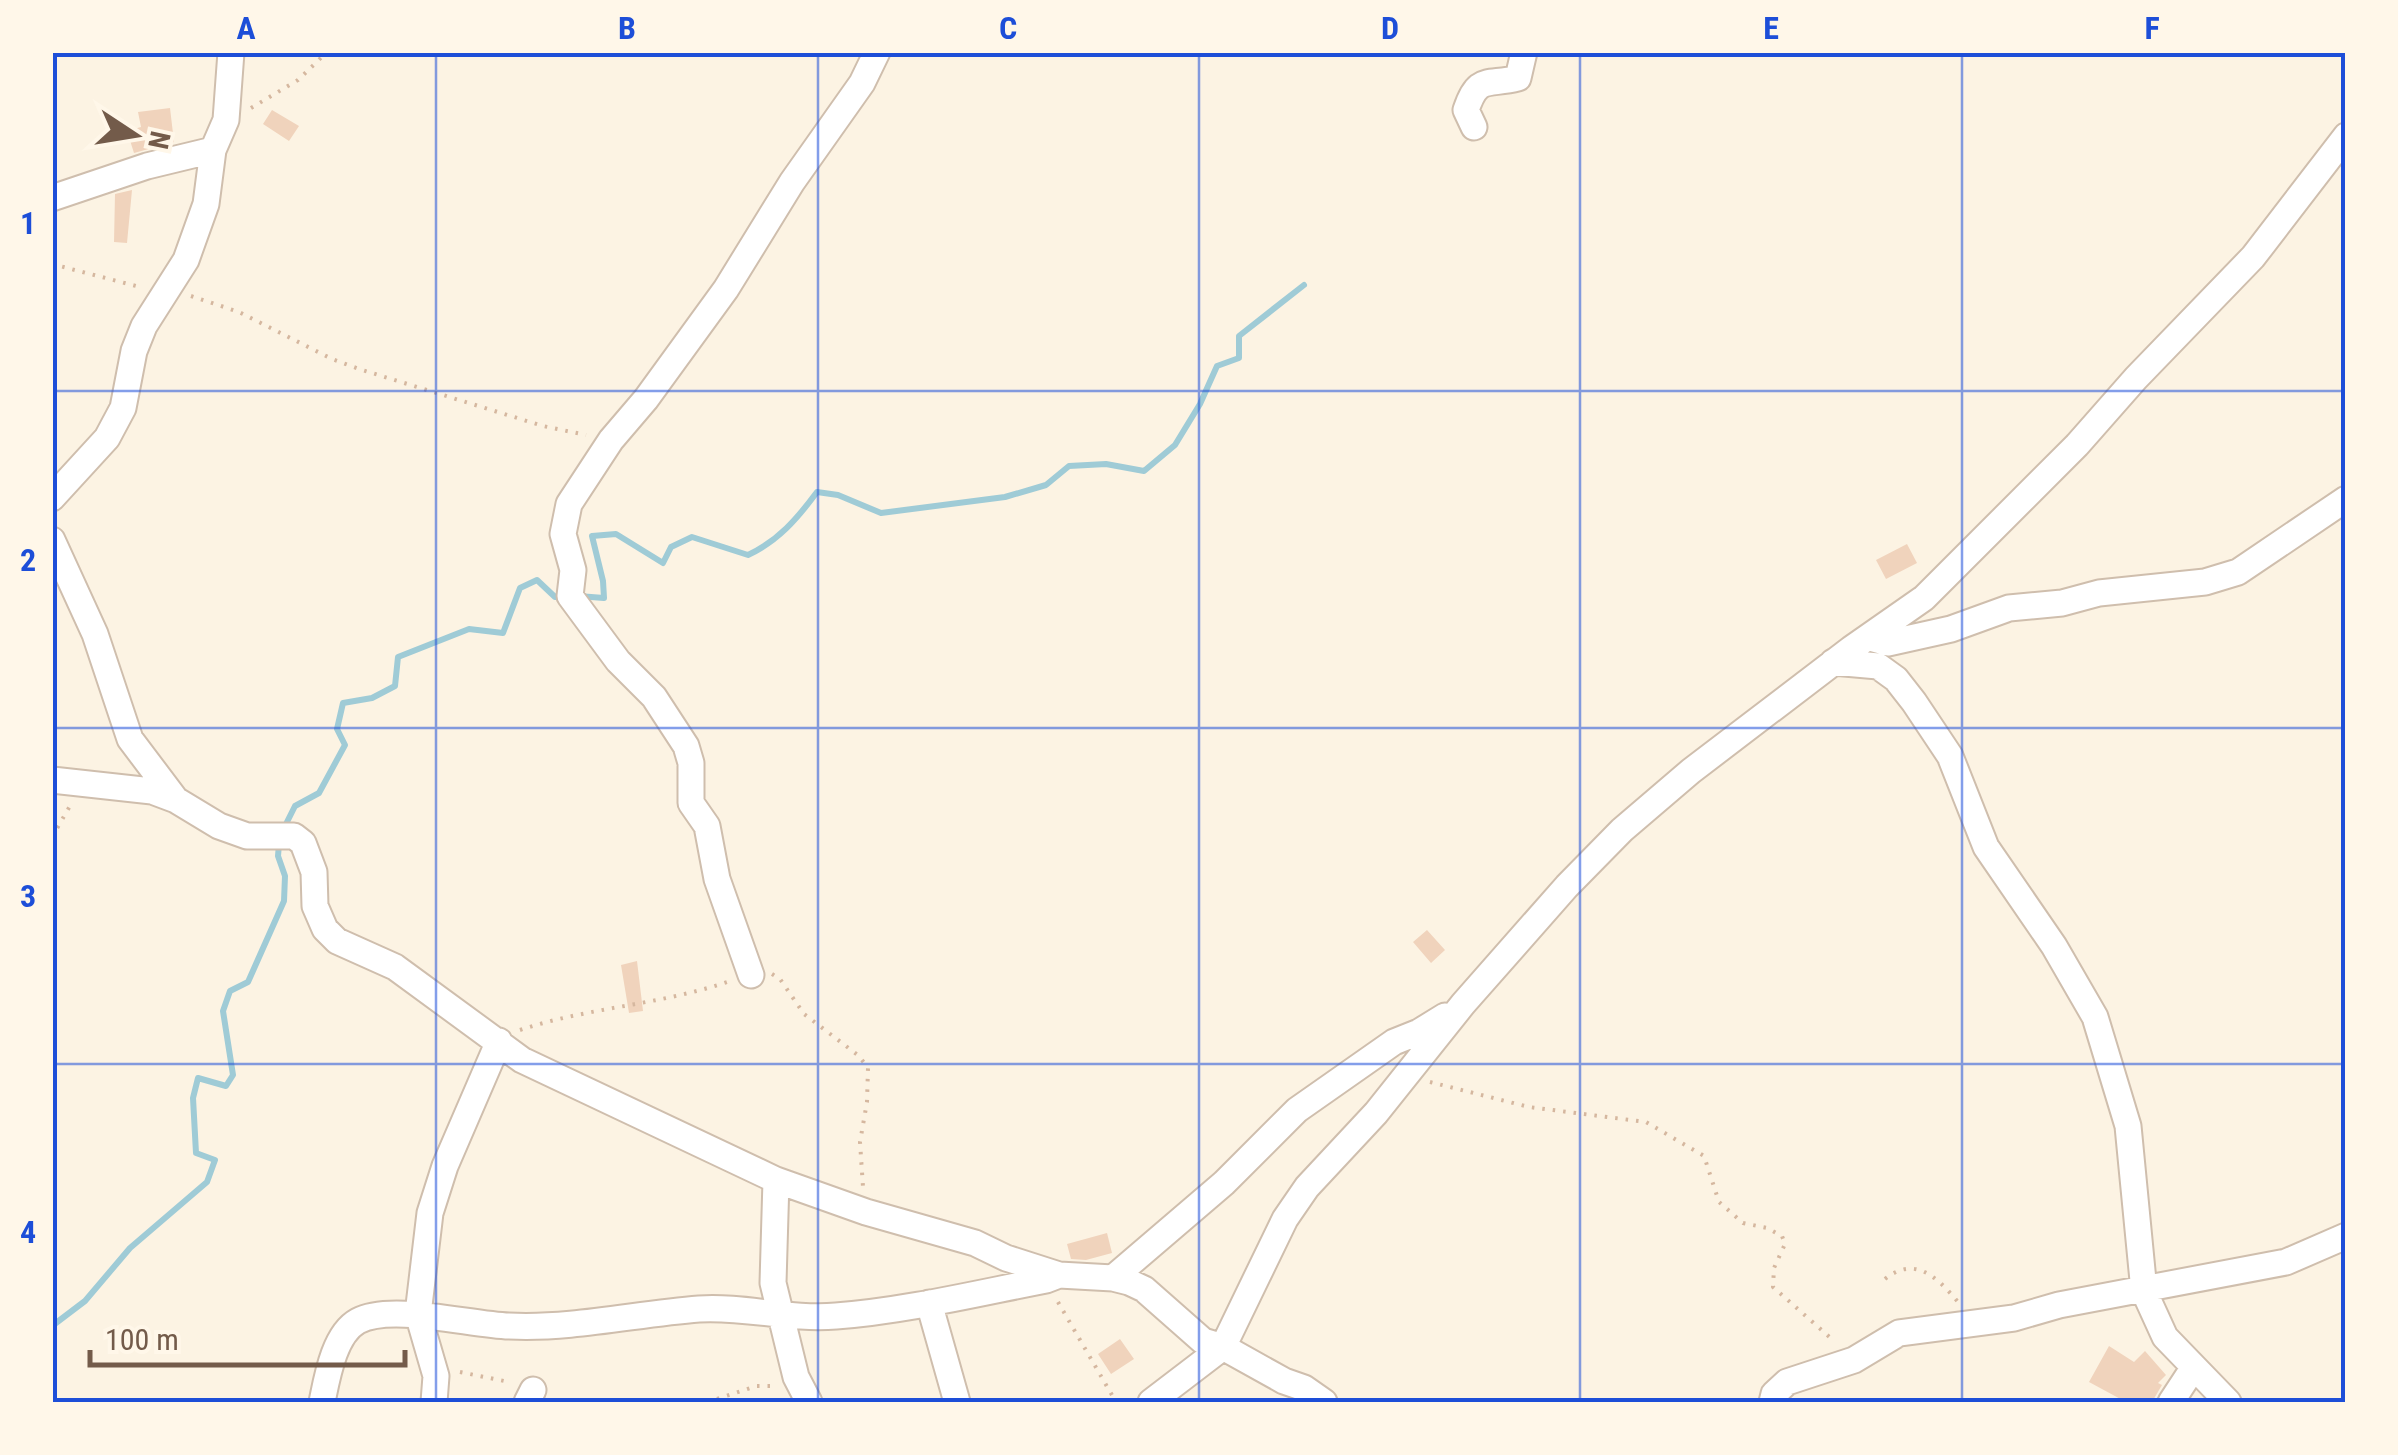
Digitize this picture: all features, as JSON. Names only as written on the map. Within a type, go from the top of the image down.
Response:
[{"type":"street","points":[[52,498],[108,438],[123,408],[134,351],[144,326],[186,260],[206,204],[213,150],[226,120],[232,52]]},
{"type":"street","points":[[750,974],[717,879],[707,826],[692,803],[691,764],[686,746],[661,706],[618,661],[570,596],[573,570],[563,534],[568,504],[611,440],[646,400],[726,289],[792,182],[862,83],[877,52]]},
{"type":"street","points":[[1474,127],[1466,110],[1477,86],[1518,78],[1524,52]]},
{"type":"street","points":[[1152,1402],[1224,1347],[1285,1218],[1308,1187],[1376,1114],[1463,1004],[1567,886],[1622,830],[1691,772],[1833,662],[1924,598],[2077,445],[2253,256],[2346,136]]},
{"type":"street","points":[[52,198],[147,166],[213,150]]},
{"type":"street","points":[[1870,638],[1888,643],[1951,629],[2009,608],[2062,603],[2099,593],[2205,582],[2238,572],[2346,498]]},
{"type":"street","points":[[52,540],[94,634],[130,739],[176,800]]},
{"type":"street","points":[[1833,662],[1878,666],[1896,679],[1914,702],[1950,756],[1986,847],[2054,946],[2094,1017],[2128,1126],[2136,1241],[2144,1291],[2165,1336],[2228,1402]]},
{"type":"street","points":[[52,780],[133,787],[176,800],[218,826],[247,836],[294,836],[303,843],[314,872],[315,906],[324,929],[338,941],[395,967],[522,1060],[776,1180],[866,1212],[975,1243],[1053,1277]]},
{"type":"street","points":[[1114,1278],[1224,1184],[1296,1110],[1394,1042],[1419,1032],[1463,1004]]},
{"type":"street","points":[[434,1402],[436,1376],[418,1314],[430,1213],[445,1166],[499,1041]]},
{"type":"street","points":[[776,1180],[773,1283],[804,1394]]},
{"type":"street","points":[[1772,1402],[1774,1394],[1787,1382],[1854,1360],[1900,1334],[2286,1262],[2346,1236]]},
{"type":"street","points":[[322,1402],[344,1334],[360,1320],[418,1314],[498,1326],[541,1327],[737,1308],[837,1316],[929,1303],[1053,1277],[1114,1278],[1144,1290],[1204,1341],[1224,1347],[1324,1402]]},
{"type":"street","points":[[929,1303],[957,1402]]},
{"type":"street","points":[[2171,1402],[2194,1368]]},
{"type":"path","points":[[226,120],[298,80],[326,52]]},
{"type":"path","points":[[52,264],[238,312],[358,369],[543,426],[611,440]]},
{"type":"path","points":[[52,837],[80,783]]},
{"type":"path","points":[[499,1041],[546,1021],[665,1000],[750,974],[773,974],[804,1014],[859,1056],[868,1068],[860,1142],[866,1212]]},
{"type":"path","points":[[1406,1076],[1529,1107],[1646,1122],[1689,1145],[1704,1156],[1719,1202],[1743,1223],[1782,1236],[1785,1244],[1774,1268],[1773,1288],[1854,1360]]},
{"type":"path","points":[[1885,1280],[1899,1268],[1913,1266],[1932,1277],[1975,1323]]},
{"type":"path","points":[[1053,1277],[1116,1402]]},
{"type":"path","points":[[436,1376],[458,1372],[490,1376],[530,1396]]},
{"type":"path","points":[[707,1402],[757,1386],[804,1394]]},
{"type":"building","points":[[170,108],[174,142],[134,153],[127,131],[141,127],[138,112]]},
{"type":"building","points":[[272,110],[299,126],[289,141],[263,124]]},
{"type":"building","points":[[132,190],[127,243],[114,242],[115,194]]},
{"type":"building","points":[[1907,544],[1917,563],[1886,579],[1876,560]]},
{"type":"building","points":[[1427,930],[1445,950],[1431,963],[1413,942]]},
{"type":"building","points":[[637,961],[643,1011],[629,1013],[621,965]]},
{"type":"building","points":[[1107,1233],[1112,1253],[1086,1260],[1071,1259],[1067,1244]]},
{"type":"building","points":[[1120,1339],[1134,1359],[1111,1374],[1098,1354]]},
{"type":"building","points":[[2109,1346],[2134,1362],[2145,1351],[2166,1375],[2158,1383],[2162,1385],[2152,1402],[2126,1402],[2089,1382]]},
{"type":"waterway","points":[[578,596],[604,598],[592,536],[616,534],[663,563],[671,547],[692,537],[748,555],[786,528],[817,492],[838,495],[881,513],[1005,497],[1046,485],[1069,466],[1106,464],[1144,471],[1175,445],[1217,366],[1239,358],[1239,336],[1304,285]]},
{"type":"waterway","points":[[284,828],[295,806],[319,793],[345,745],[337,729],[343,703],[372,698],[395,686],[398,657],[469,629],[503,633],[520,588],[537,580],[555,597],[565,596]]},
{"type":"waterway","points":[[52,1326],[85,1301],[130,1248],[207,1182],[215,1160],[196,1153],[193,1098],[198,1078],[226,1086],[233,1075],[223,1011],[230,991],[248,982],[284,901],[285,876],[278,856],[279,844]]}]
